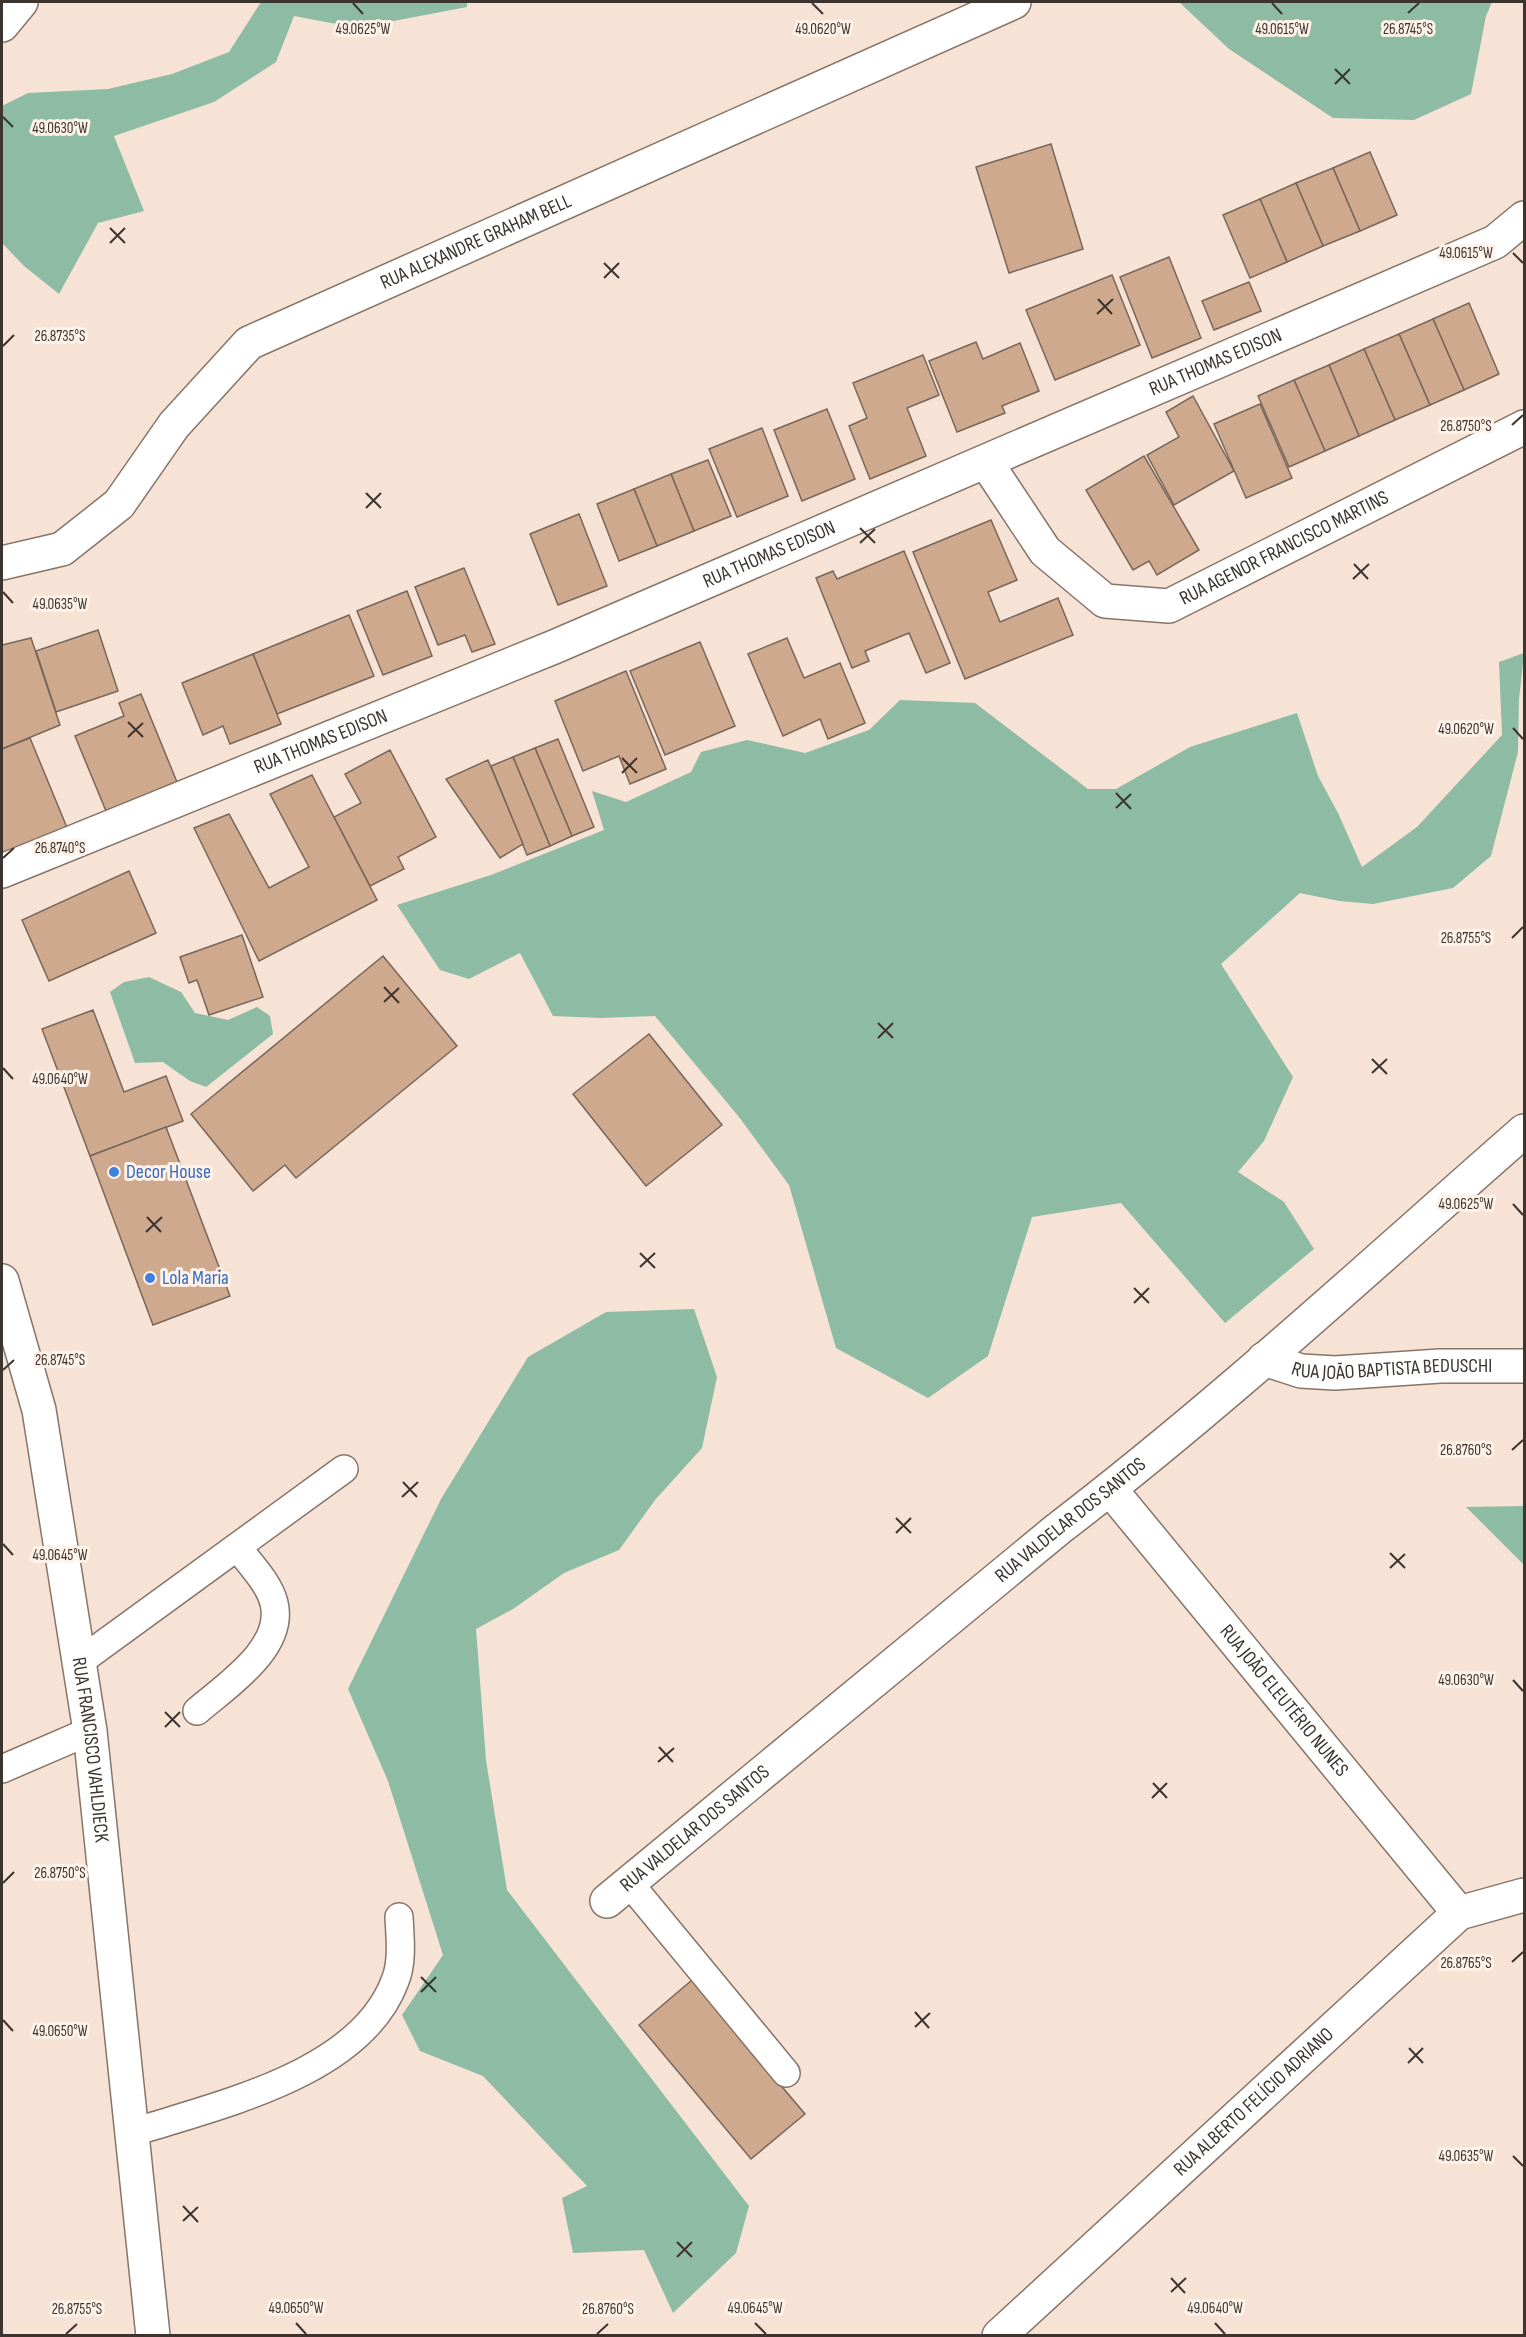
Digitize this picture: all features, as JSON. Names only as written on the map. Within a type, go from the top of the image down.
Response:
[{"type":"street","points":[[2,25],[21,2]]},
{"type":"street","name":"RUA ALEXANDRE GRAHAM BELL","points":[[2,563],[62,549],[118,504],[174,425],[249,343],[1014,2]]},
{"type":"street","name":"RUA THOMAS EDISON","points":[[2,871],[554,646],[986,462],[1495,242],[1524,218]]},
{"type":"street","name":"RUA AGENOR FRANCISCO MARTINS","points":[[986,462],[1045,551],[1105,601],[1169,606],[1524,427]]},
{"type":"street","name":"RUA VALDELAR DOS SANTOS","points":[[619,1892],[1048,1537],[1110,1489],[1264,1359],[1524,1131]]},
{"type":"street","name":"RUA FRANCISCO VAHLDIECK","points":[[2,1281],[39,1410],[90,1731],[153,2336]]},
{"type":"street","name":"RUA JOÃO BAPTISTA BEDUSCHI","points":[[1264,1359],[1301,1371],[1335,1373],[1440,1366],[1524,1366]]},
{"type":"street","name":"RUA JOÃO ELEUTÉRIO NUNES","points":[[1110,1489],[1459,1913]]},
{"type":"street","name":"RUA ALBERTO FELÍCIO ADRIANO","points":[[999,2336],[1459,1913],[1524,1895]]},
{"type":"lane","points":[[79,1662],[344,1469]]},
{"type":"lane","points":[[197,1711],[245,1669],[265,1647],[274,1629],[274,1603],[263,1582],[238,1548]]},
{"type":"lane","points":[[2,1769],[90,1731]]},
{"type":"lane","points":[[619,1892],[786,2073]]},
{"type":"lane","points":[[131,2133],[271,2088],[349,2043],[371,2021],[387,2000],[397,1978],[400,1950],[399,1917]]},
{"type":"green space","points":[[261,2],[467,2],[467,7],[357,28],[294,16],[276,62],[214,102],[114,136],[144,211],[98,223],[59,294],[24,266],[2,243],[2,106],[28,93],[108,89],[172,74],[229,52]]},
{"type":"green space","points":[[1179,2],[1492,2],[1486,16],[1471,94],[1414,120],[1333,118],[1229,49]]},
{"type":"green space","points":[[1524,653],[1519,699],[1518,752],[1491,856],[1453,888],[1373,904],[1339,901],[1300,893],[1221,964],[1293,1077],[1264,1141],[1238,1172],[1284,1202],[1314,1249],[1225,1323],[1121,1203],[1032,1217],[988,1356],[928,1398],[836,1348],[789,1185],[739,1117],[655,1016],[601,1018],[553,1016],[520,953],[469,979],[440,970],[397,905],[491,875],[604,830],[592,791],[626,802],[691,772],[701,752],[747,740],[805,753],[869,730],[900,700],[975,703],[1088,789],[1116,789],[1190,747],[1297,713],[1318,776],[1338,813],[1362,867],[1417,827],[1502,735],[1499,662]]},
{"type":"green space","points":[[149,977],[181,992],[195,1013],[228,1020],[257,1007],[270,1016],[273,1034],[206,1087],[190,1081],[163,1062],[135,1063],[110,992],[124,982]]},
{"type":"green space","points":[[694,1309],[717,1377],[702,1448],[655,1500],[619,1550],[564,1573],[513,1609],[476,1629],[486,1760],[507,1890],[749,2206],[736,2253],[673,2313],[644,2250],[573,2253],[562,2198],[587,2186],[483,2076],[420,2051],[402,2015],[443,1955],[388,1781],[348,1689],[441,1499],[528,1357],[606,1312]]},
{"type":"green space","points":[[1524,1506],[1524,1565],[1466,1507]]},
{"type":"building","points":[[1051,144],[1083,249],[1009,273],[976,167]]},
{"type":"building","points":[[1370,152],[1397,215],[1360,231],[1333,168]]},
{"type":"building","points":[[1333,168],[1360,231],[1323,246],[1296,183]]},
{"type":"building","points":[[1296,183],[1323,246],[1287,262],[1260,199]]},
{"type":"building","points":[[1260,199],[1287,262],[1250,278],[1223,215]]},
{"type":"building","points":[[1169,257],[1201,338],[1152,358],[1120,277]]},
{"type":"building","points":[[1112,275],[1140,345],[1055,380],[1026,310]]},
{"type":"building","points":[[1249,282],[1261,311],[1214,330],[1202,301]]},
{"type":"building","points":[[1469,303],[1499,374],[1464,390],[1433,319]]},
{"type":"building","points":[[1433,319],[1464,390],[1430,405],[1399,334]]},
{"type":"building","points":[[1399,334],[1430,405],[1395,420],[1364,349]]},
{"type":"building","points":[[976,342],[983,359],[1020,343],[1039,391],[1002,406],[1005,413],[957,432],[929,361]]},
{"type":"building","points":[[1364,349],[1395,420],[1359,436],[1329,365]]},
{"type":"building","points":[[923,355],[939,395],[907,408],[926,456],[870,479],[849,426],[867,418],[853,383]]},
{"type":"building","points":[[1329,365],[1359,436],[1325,451],[1294,380]]},
{"type":"building","points":[[1294,380],[1325,451],[1289,467],[1258,396]]},
{"type":"building","points":[[1193,396],[1234,471],[1174,505],[1147,455],[1179,437],[1166,412]]},
{"type":"building","points":[[1260,404],[1292,478],[1246,498],[1214,424]]},
{"type":"building","points":[[827,409],[855,479],[802,501],[774,430]]},
{"type":"building","points":[[762,428],[788,496],[737,517],[709,449]]},
{"type":"building","points":[[1144,456],[1199,550],[1157,575],[1149,561],[1133,570],[1086,490]]},
{"type":"building","points":[[708,460],[731,516],[694,531],[671,474]]},
{"type":"building","points":[[671,474],[694,531],[657,546],[634,489]]},
{"type":"building","points":[[634,489],[657,546],[619,561],[597,504]]},
{"type":"building","points":[[579,514],[607,586],[558,605],[530,534]]},
{"type":"building","points":[[991,520],[1017,580],[988,592],[1000,622],[1058,598],[1073,635],[965,679],[913,552]]},
{"type":"building","points":[[904,551],[950,663],[926,673],[909,633],[865,651],[869,661],[852,668],[816,578],[833,571],[837,579]]},
{"type":"building","points":[[464,568],[495,644],[472,652],[465,635],[438,645],[415,587]]},
{"type":"building","points":[[407,591],[432,656],[383,675],[357,611]]},
{"type":"building","points":[[349,615],[374,676],[277,714],[253,654]]},
{"type":"building","points":[[98,630],[118,691],[56,712],[36,651]]},
{"type":"building","points":[[31,638],[60,725],[2,749],[2,645]]},
{"type":"building","points":[[787,638],[804,678],[840,663],[865,723],[828,739],[820,719],[783,736],[748,654]]},
{"type":"building","points":[[700,642],[735,726],[665,755],[630,671]]},
{"type":"building","points":[[253,654],[281,724],[230,744],[223,726],[203,735],[182,683]]},
{"type":"building","points":[[626,671],[666,769],[630,784],[619,756],[583,771],[555,701]]},
{"type":"building","points":[[141,694],[177,782],[106,811],[75,736],[124,716],[119,703]]},
{"type":"building","points":[[30,738],[68,830],[2,857],[2,749]]},
{"type":"building","points":[[558,739],[594,827],[572,836],[535,748]]},
{"type":"building","points":[[535,748],[572,836],[550,846],[513,757]]},
{"type":"building","points":[[390,750],[436,837],[398,857],[404,869],[370,886],[334,817],[361,803],[345,774]]},
{"type":"building","points":[[513,757],[550,846],[527,855],[491,766]]},
{"type":"building","points":[[488,760],[523,844],[500,858],[446,779]]},
{"type":"building","points":[[312,775],[377,900],[259,961],[194,828],[229,814],[269,888],[309,867],[270,794]]},
{"type":"building","points":[[129,871],[156,933],[49,981],[22,920]]},
{"type":"building","points":[[242,935],[263,997],[209,1015],[197,980],[189,983],[180,957]]},
{"type":"building","points":[[383,956],[457,1046],[296,1178],[285,1165],[253,1191],[191,1114]]},
{"type":"building","points":[[93,1010],[124,1092],[166,1076],[183,1121],[90,1156],[42,1029]]},
{"type":"building","points":[[649,1034],[722,1125],[646,1186],[573,1094]]},
{"type":"building","points":[[166,1127],[230,1296],[153,1325],[90,1156]]},
{"type":"building","points":[[692,1980],[805,2114],[751,2159],[639,2025]]},
{"type":"place","name":"Decor House","points":[[114,1172]]},
{"type":"place","name":"Lola Maria","points":[[150,1278]]}]
